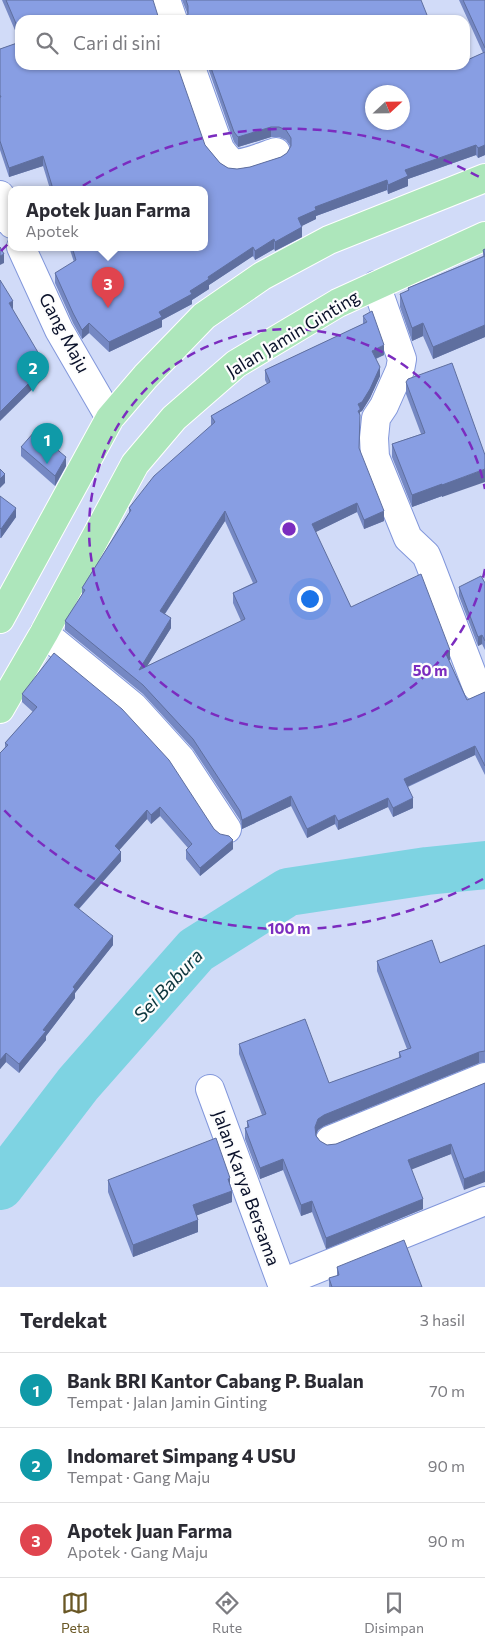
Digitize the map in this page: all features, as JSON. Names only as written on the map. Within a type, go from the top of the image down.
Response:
[{"type":"main road","points":[[0,619],[110,418],[146,376],[204,316],[262,276],[329,240],[485,178]]},
{"type":"main road","name":"Jalan Jamin Ginting","points":[[0,709],[44,633],[135,464],[174,418],[236,364],[338,303],[485,236]]},
{"type":"street","points":[[166,0],[171,15]]},
{"type":"street","points":[[192,70],[220,149],[232,162],[241,163],[276,152]]},
{"type":"street","points":[[0,195],[8,214]]},
{"type":"street","name":"Gang Maju","points":[[23,251],[59,330],[110,418]]},
{"type":"street","points":[[376,285],[402,359],[400,370],[384,406],[376,418],[375,457],[408,538],[426,555],[477,688]]},
{"type":"street","points":[[44,633],[133,706],[181,758],[228,829]]},
{"type":"street","points":[[330,1140],[485,1077]]},
{"type":"street","name":"Jalan Karya Bersama","points":[[210,1089],[282,1285]]},
{"type":"street","points":[[282,1285],[485,1202]]},
{"type":"building","points":[[6,0],[153,0],[158,15],[15,15],[15,21]]},
{"type":"building","points":[[186,0],[421,0],[427,15],[188,15]]},
{"type":"building","points":[[463,0],[485,0],[485,48],[470,15]]},
{"type":"building","points":[[15,44],[15,70],[179,70],[205,145],[220,163],[228,168],[237,169],[281,157],[287,153],[291,146],[291,138],[286,130],[279,127],[271,127],[238,137],[234,132],[212,70],[470,70],[470,59],[485,52],[485,145],[478,148],[476,145],[405,170],[408,176],[388,185],[387,180],[315,207],[316,210],[298,218],[302,227],[275,242],[274,239],[255,251],[253,247],[208,277],[209,279],[190,291],[192,294],[159,312],[162,317],[109,342],[89,323],[82,330],[55,273],[76,260],[73,251],[208,251],[208,186],[52,186],[43,156],[9,168],[0,141],[0,49]]},
{"type":"building","points":[[0,247],[4,254],[0,256]]},
{"type":"building","points":[[485,256],[485,325],[433,347],[423,323],[412,328],[400,294],[409,290],[408,288]]},
{"type":"building","points":[[0,280],[13,301],[9,303],[46,366],[0,412]]},
{"type":"building","points":[[372,311],[384,345],[372,351],[380,367],[370,389],[362,402],[358,404],[360,408],[358,411],[360,415],[359,448],[384,511],[364,520],[357,503],[312,524],[351,607],[421,574],[450,650],[445,652],[467,700],[485,692],[485,766],[475,746],[404,779],[413,798],[393,808],[388,798],[338,821],[335,815],[307,829],[291,796],[242,820],[240,811],[193,739],[143,685],[65,621],[85,590],[82,588],[131,510],[129,508],[154,476],[215,422],[211,416],[270,382],[265,370],[367,322],[363,316]],"holes":[[[225,511],[257,582],[233,593],[245,619],[139,670],[171,618],[160,611]]]},
{"type":"building","points":[[452,363],[485,455],[485,469],[412,495],[392,444],[425,433],[406,382],[408,379]]},
{"type":"building","points":[[35,431],[66,457],[55,476],[21,447]]},
{"type":"building","points":[[0,469],[5,474],[0,479]]},
{"type":"building","points":[[0,496],[16,508],[1,529],[0,528]]},
{"type":"building","points":[[481,576],[485,583],[485,641],[482,635],[478,637],[459,587]]},
{"type":"building","points":[[54,653],[122,709],[169,760],[214,829],[233,840],[200,868],[186,850],[192,844],[160,807],[151,815],[147,810],[115,846],[121,852],[74,905],[113,936],[73,987],[75,989],[43,1030],[46,1031],[19,1064],[6,1053],[0,1060],[0,753],[8,745],[5,743],[37,707],[22,694]]},
{"type":"building","points":[[432,940],[440,963],[485,945],[485,1051],[324,1115],[318,1119],[315,1127],[316,1136],[327,1145],[336,1144],[485,1083],[485,1171],[464,1179],[451,1144],[408,1160],[423,1199],[326,1238],[312,1201],[301,1205],[283,1159],[260,1168],[245,1128],[249,1127],[247,1121],[266,1114],[239,1044],[305,1019],[329,1083],[401,1057],[399,1052],[411,1048],[377,961]]},
{"type":"building","points":[[216,1138],[230,1178],[228,1179],[232,1191],[193,1205],[198,1220],[133,1245],[108,1180]]},
{"type":"building","points":[[404,1240],[422,1287],[332,1287],[329,1278],[339,1275],[337,1267]]},
{"type":"waterway","name":"Sei Babura","points":[[0,1186],[78,1084],[196,950],[288,892],[427,871],[485,865]]},
{"type":"place","name":"Apotek Juan Farma","points":[[108,308]]},
{"type":"place","name":"Indomaret Simpang 4 USU","points":[[33,392]]},
{"type":"place","name":"Bank BRI Kantor Cabang P. Bualan","points":[[47,464]]}]
